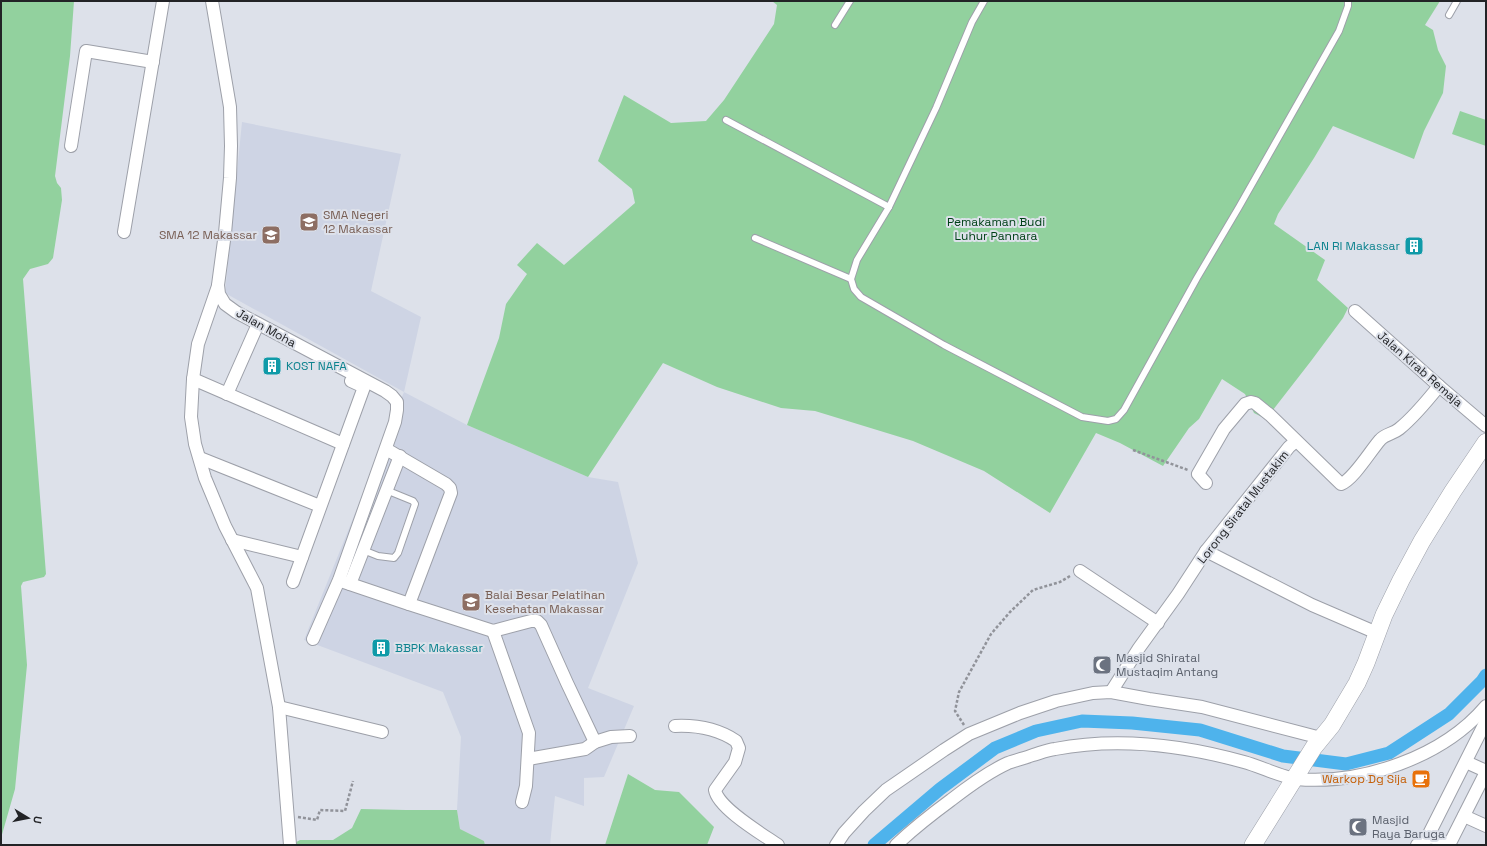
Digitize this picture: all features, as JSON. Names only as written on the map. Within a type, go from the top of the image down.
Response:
[{"type":"street","points":[[124,232],[163,1]]},
{"type":"street","name":"Jalan Moha","points":[[212,1],[230,107],[231,146],[228,201],[218,284],[219,294],[224,304],[236,312],[385,391],[397,402],[395,422],[344,582],[313,639]]},
{"type":"street","points":[[71,146],[86,51],[153,62]]},
{"type":"street","points":[[218,284],[198,344],[193,379],[191,418],[205,478],[232,540],[257,588],[279,708],[290,845]]},
{"type":"street","name":"Jalan Kirab Remaja","points":[[1355,311],[1486,426]]},
{"type":"street","points":[[227,394],[259,325]]},
{"type":"street","points":[[259,325],[265,337],[364,387],[293,582]]},
{"type":"street","points":[[193,379],[343,444]]},
{"type":"street","name":"Lorong Siratal Mustakim","points":[[1111,692],[1139,648],[1158,623],[1206,551],[1289,447],[1296,441],[1341,484],[1344,483],[1381,439],[1394,433],[1406,424],[1439,386]]},
{"type":"street","points":[[1206,483],[1198,474],[1224,429],[1245,404],[1251,402],[1255,403],[1270,415],[1296,441]]},
{"type":"street","points":[[1253,845],[1318,742],[1332,725],[1357,683],[1384,615],[1401,580],[1422,541],[1486,442]]},
{"type":"street","points":[[386,448],[446,484],[450,488],[451,493],[409,604]]},
{"type":"street","points":[[400,456],[363,550],[344,582],[493,631],[531,621],[538,621],[595,742]]},
{"type":"street","points":[[200,458],[320,506]]},
{"type":"street","points":[[232,540],[302,557]]},
{"type":"street","points":[[1206,551],[1312,605],[1377,633]]},
{"type":"street","points":[[1080,571],[1158,623]]},
{"type":"street","points":[[493,631],[529,733],[526,786],[522,802]]},
{"type":"street","points":[[836,845],[844,833],[864,810],[886,790],[969,734],[1020,713],[1056,701],[1093,693],[1111,692],[1202,707],[1318,742]]},
{"type":"street","points":[[896,845],[915,827],[975,782],[1008,764],[1054,749],[1100,743],[1148,744],[1185,749],[1335,779],[1374,772],[1416,758],[1449,739],[1475,720],[1486,706]]},
{"type":"street","points":[[279,708],[382,732]]},
{"type":"street","points":[[1422,842],[1466,762],[1486,721]]},
{"type":"street","points":[[675,726],[696,726],[712,730],[736,741],[739,748],[735,762],[715,790],[716,795],[720,802],[738,817],[778,845]]},
{"type":"street","points":[[528,759],[585,749],[595,742],[611,736],[630,736]]},
{"type":"street","points":[[1422,842],[1435,837],[1443,840],[1448,845],[1464,816],[1486,771],[1466,762]]},
{"type":"street","points":[[1464,816],[1486,826]]},
{"type":"lane","points":[[835,25],[850,1]]},
{"type":"lane","points":[[984,1],[972,22],[936,108],[889,207],[857,260],[851,279],[854,289],[861,297],[944,345],[1082,417],[1108,421],[1116,419],[1124,410],[1193,285],[1339,31],[1348,6],[1348,1]]},
{"type":"lane","points":[[1449,15],[1457,1]]},
{"type":"lane","points":[[726,120],[889,207]]},
{"type":"lane","points":[[755,238],[851,279]]},
{"type":"lane","points":[[363,550],[378,556],[389,558],[394,558],[398,553],[415,504],[413,501],[386,490]]},
{"type":"path","points":[[1133,450],[1198,474]]},
{"type":"path","points":[[969,734],[955,711],[959,692],[991,634],[1010,612],[1033,590],[1060,582],[1080,571]]},
{"type":"path","points":[[288,816],[317,820],[320,810],[345,811],[353,781]]},
{"type":"shaded area","name":"SMA Negeri 12 Makassar","points":[[242,122],[401,154],[371,291],[421,317],[404,392],[225,293]]},
{"type":"shaded area","name":"Balai Besar Pelatihan Kesehatan Makassar","points":[[404,392],[467,425],[588,477],[618,482],[638,563],[588,688],[634,706],[604,777],[584,778],[584,806],[555,796],[550,845],[485,845],[484,841],[460,829],[457,810],[461,737],[443,692],[304,640]]},
{"type":"green space","points":[[1,1],[74,1],[70,56],[55,176],[57,183],[61,188],[62,200],[53,258],[48,264],[30,269],[23,279],[46,574],[44,577],[23,582],[21,586],[27,665],[15,789],[1,838]]},
{"type":"green space","name":"Pemakaman Budi Luhur Pannara","points":[[772,1],[1440,1],[1425,25],[1433,30],[1438,50],[1446,66],[1443,93],[1424,131],[1414,159],[1333,126],[1278,214],[1274,224],[1325,260],[1317,280],[1348,308],[1343,318],[1266,419],[1254,413],[1245,394],[1222,379],[1199,419],[1189,428],[1163,466],[1120,443],[1096,433],[1050,513],[984,471],[913,441],[815,411],[781,408],[717,387],[663,363],[588,477],[467,425],[499,338],[506,304],[527,274],[517,265],[537,243],[564,265],[635,203],[632,189],[598,161],[624,95],[671,123],[706,121],[724,100],[774,24],[777,5]]},
{"type":"green space","points":[[1460,111],[1486,120],[1486,146],[1452,134]]},
{"type":"green space","points":[[628,774],[655,790],[679,792],[714,827],[707,845],[605,845]]},
{"type":"green space","points":[[361,809],[457,810],[460,829],[484,841],[485,845],[291,845],[300,840],[333,840],[352,828]]},
{"type":"waterway","points":[[874,845],[940,789],[995,748],[1036,731],[1082,721],[1132,723],[1200,730],[1283,756],[1346,764],[1389,753],[1449,714],[1482,681],[1486,675]]},
{"type":"place","name":"SMA Negeri 12 Makassar","points":[[309,222]]},
{"type":"place","name":"SMA 12 Makassar","points":[[271,235]]},
{"type":"place","name":"LAN RI Makassar","points":[[1414,246]]},
{"type":"place","name":"KOST NAFA","points":[[272,366]]},
{"type":"place","name":"Balai Besar Pelatihan Kesehatan Makassar","points":[[471,602]]},
{"type":"place","name":"BBPK Makassar","points":[[381,648]]},
{"type":"place","name":"Masjid Shiratal Mustaqim Antang","points":[[1102,665]]},
{"type":"place","name":"Warkop Dg Sija","points":[[1421,779]]},
{"type":"place","name":"Masjid Raya Baruga","points":[[1358,827]]}]
